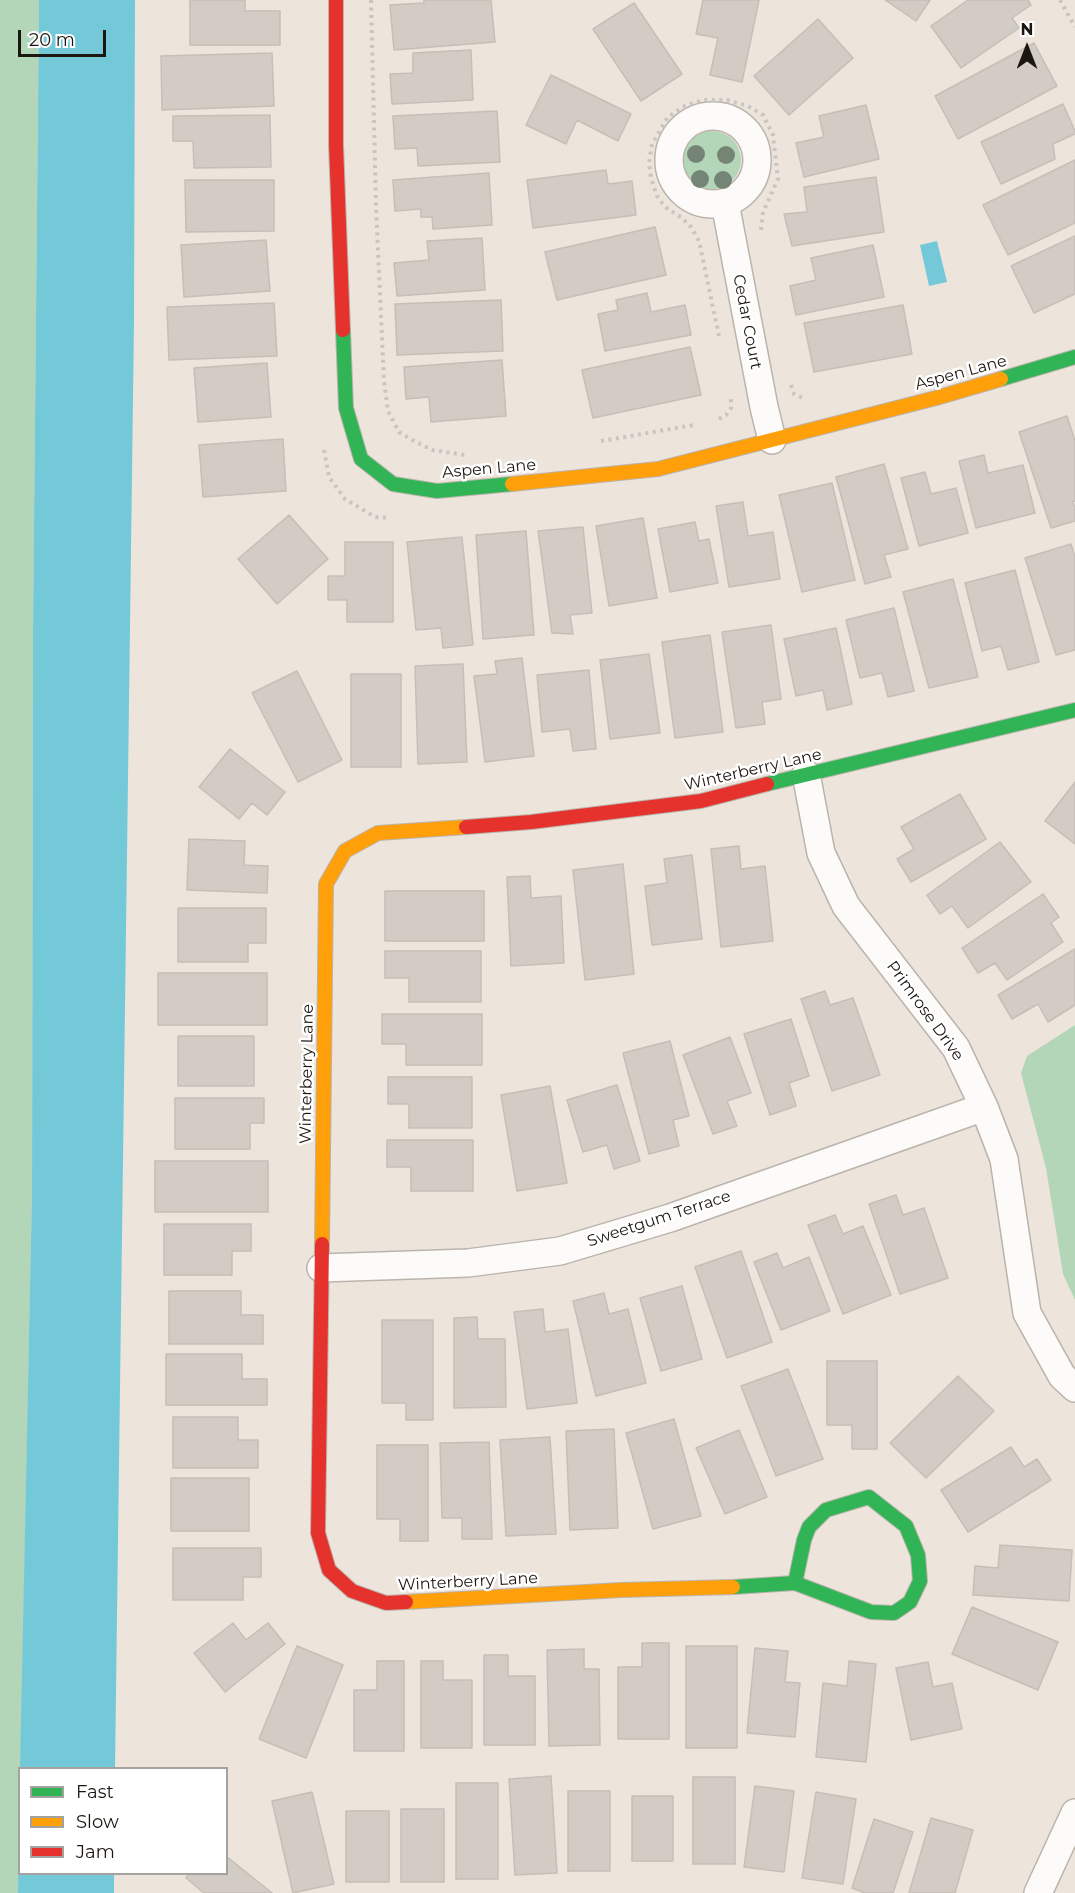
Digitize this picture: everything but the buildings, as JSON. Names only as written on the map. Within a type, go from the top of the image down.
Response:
[{"type":"street","name":"Aspen Lane","points":[[336,0],[336,145],[346,408],[362,459],[393,484],[437,491],[658,469],[948,394],[1075,357]]},
{"type":"street","name":"Cedar Court","points":[[724,203],[772,440]]},
{"type":"street","name":"Winterberry Lane","points":[[795,1583],[809,1527],[826,1510],[858,1499],[869,1497],[906,1526],[918,1555],[920,1581],[910,1602],[894,1613],[871,1612],[795,1583],[386,1603],[352,1591],[329,1570],[318,1533],[326,884],[345,851],[378,833],[531,822],[701,801],[1075,710]]},
{"type":"street","name":"Primrose Drive","points":[[806,774],[821,853],[846,906],[956,1048],[984,1107],[1004,1159],[1027,1313],[1062,1376],[1075,1388]]},
{"type":"street","name":"Sweetgum Terrace","points":[[321,1268],[468,1263],[560,1251],[670,1218],[984,1107]]},
{"type":"street","points":[[1038,1893],[1075,1814]]},
{"type":"path","points":[[371,0],[376,218],[384,382],[388,411],[399,432],[412,440],[432,450],[472,456]]},
{"type":"path","points":[[1060,0],[1075,27]]},
{"type":"path","points":[[720,342],[699,241],[691,227],[682,218],[665,207],[657,196],[651,178],[649,163],[652,144],[668,117],[685,106],[703,100],[727,100],[748,106],[763,115],[773,135],[778,179],[763,212],[761,228],[763,237]]},
{"type":"path","points":[[791,383],[794,394],[804,399]]},
{"type":"path","points":[[711,421],[726,415],[731,408],[731,395]]},
{"type":"path","points":[[591,442],[703,423]]},
{"type":"path","points":[[323,446],[329,477],[345,500],[375,517],[394,518]]},
{"type":"green space","points":[[0,0],[39,0],[33,628],[32,1191],[21,1767],[18,1767],[18,1893],[0,1893]]},
{"type":"green space","points":[[706,131],[718,131],[733,139],[741,154],[741,166],[733,181],[718,189],[706,189],[691,181],[683,166],[683,154],[691,139]]},
{"type":"green space","points":[[1075,1025],[1075,1300],[1063,1274],[1046,1168],[1021,1073],[1027,1056]]},
{"type":"water","points":[[39,0],[135,0],[134,321],[115,1767],[20,1767],[32,1191],[33,628]]},
{"type":"water","points":[[937,241],[947,282],[929,286],[920,245]]},
{"type":"water","points":[[18,1875],[114,1875],[114,1893],[18,1893]]},
{"type":"traffic: fast","points":[[343,330],[346,408],[361,459],[393,484],[437,491],[512,484]]},
{"type":"traffic: fast","points":[[1001,379],[1075,357]]},
{"type":"traffic: fast","points":[[767,784],[1075,710]]},
{"type":"traffic: fast","points":[[733,1587],[795,1583],[871,1612],[894,1613],[910,1602],[920,1581],[918,1555],[906,1526],[869,1497],[826,1510],[809,1527],[795,1583]]},
{"type":"traffic: slow","points":[[512,484],[658,469],[936,398],[1001,379]]},
{"type":"traffic: slow","points":[[322,1244],[326,884],[345,851],[378,833],[466,827]]},
{"type":"traffic: slow","points":[[406,1602],[621,1590],[733,1587]]},
{"type":"traffic: jam","points":[[336,0],[336,145],[343,330]]},
{"type":"traffic: jam","points":[[466,827],[531,822],[701,801],[767,784]]},
{"type":"traffic: jam","points":[[322,1244],[318,1533],[329,1570],[352,1591],[386,1603],[406,1602]]}]
